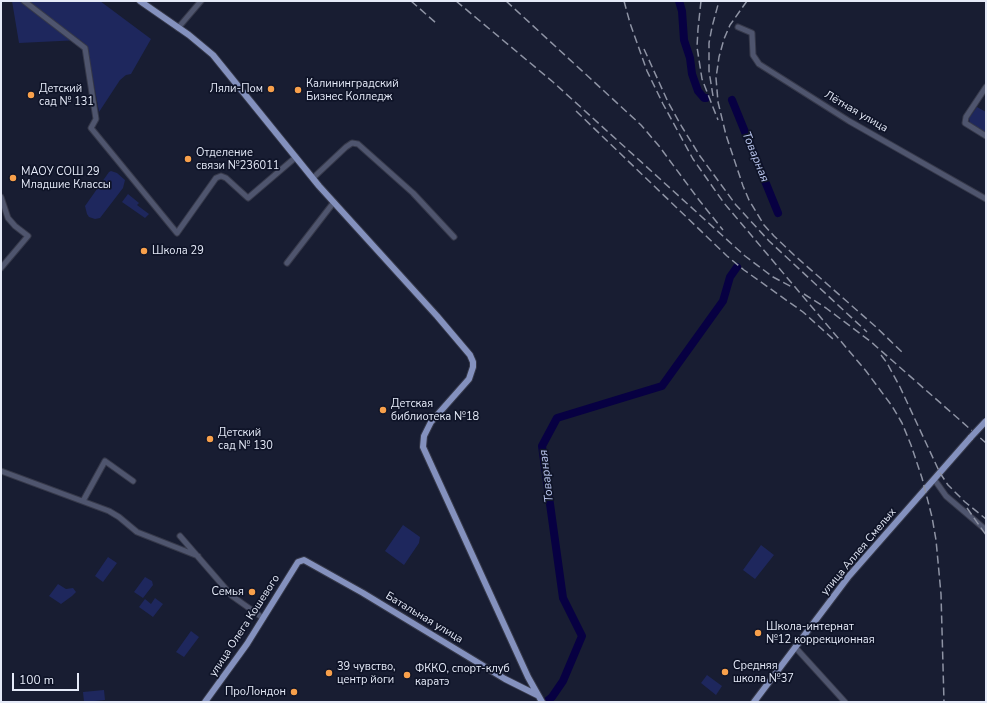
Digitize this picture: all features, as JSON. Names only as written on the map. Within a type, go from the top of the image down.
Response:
[{"type":"main road","points":[[140,1],[213,55],[313,178],[470,355],[473,362],[473,367],[469,379],[431,422],[426,430],[423,447],[539,699]]},
{"type":"main road","name":"улица Аллея Смелых","points":[[754,702],[849,576],[986,420]]},
{"type":"main road","name":"улица Олега Кошевого","points":[[205,702],[247,644],[300,560]]},
{"type":"main road","name":"Батальная улица","points":[[300,560],[304,560],[363,593],[539,699]]},
{"type":"main road","points":[[517,685],[522,684],[528,676]]},
{"type":"street","points":[[24,1],[85,48],[96,119],[91,128],[177,233],[216,178],[221,176],[226,178],[248,198],[297,159]]},
{"type":"street","points":[[178,28],[201,1]]},
{"type":"street","name":"Лётная улица","points":[[738,27],[752,33],[753,55],[759,64],[849,121],[986,199]]},
{"type":"street","points":[[986,87],[966,117],[965,123],[986,136]]},
{"type":"street","points":[[313,178],[346,147],[352,143],[358,144],[413,193],[454,237]]},
{"type":"street","points":[[1,197],[8,218],[15,226],[28,236],[1,268]]},
{"type":"street","points":[[288,263],[334,202]]},
{"type":"street","points":[[83,501],[104,461],[132,481]]},
{"type":"street","points":[[1,471],[109,511],[137,532],[198,556]]},
{"type":"street","points":[[934,479],[946,496],[986,530]]},
{"type":"street","points":[[180,536],[232,596],[263,618]]},
{"type":"street","points":[[795,647],[845,702]]},
{"type":"shaded area","points":[[12,1],[100,1],[151,39],[131,74],[126,75],[120,80],[99,112],[87,46],[80,40],[19,43]]},
{"type":"shaded area","points":[[977,107],[986,112],[986,133],[970,124],[969,118]]},
{"type":"shaded area","points":[[111,171],[117,173],[125,180],[123,188],[100,218],[95,219],[89,217],[85,206]]},
{"type":"shaded area","points":[[128,194],[139,203],[137,205],[149,214],[145,218],[122,202]]},
{"type":"shaded area","points":[[403,525],[420,537],[419,543],[404,565],[385,551]]},
{"type":"shaded area","points":[[761,545],[774,555],[755,579],[743,570]]},
{"type":"shaded area","points":[[108,557],[117,563],[103,582],[95,576]]},
{"type":"shaded area","points":[[145,577],[152,581],[153,585],[143,598],[134,592]]},
{"type":"shaded area","points":[[58,584],[66,589],[73,588],[76,592],[61,604],[49,596]]},
{"type":"shaded area","points":[[155,598],[163,604],[153,617],[139,607],[145,599],[151,604]]},
{"type":"shaded area","points":[[191,631],[199,637],[184,657],[176,652]]},
{"type":"shaded area","points":[[707,675],[722,686],[716,695],[701,683]]},
{"type":"shaded area","points":[[104,690],[105,700],[84,702],[83,692]]},
{"type":"waterway","name":"Товарная","points":[[679,1],[682,11],[684,40],[690,58],[692,74],[698,91],[704,98],[706,98]]},
{"type":"waterway","name":"Товарная","points":[[732,100],[778,213]]},
{"type":"waterway","name":"Товарная","points":[[546,702],[552,697],[563,681],[582,636],[563,598],[542,446],[557,418],[662,386],[723,301],[730,277],[737,267]]},
{"type":"railway","points":[[411,1],[436,23]]},
{"type":"railway","points":[[456,1],[553,82],[745,256],[773,277],[792,287]]},
{"type":"railway","points":[[506,1],[641,125],[659,146],[723,230]]},
{"type":"railway","points":[[624,1],[647,71],[693,159],[724,203],[866,371],[892,406],[902,423],[922,478],[936,540],[941,594],[944,702]]},
{"type":"railway","points":[[701,1],[697,47],[702,79],[718,120]]},
{"type":"railway","points":[[713,96],[709,71],[709,43],[719,1]]},
{"type":"railway","points":[[747,1],[730,25],[724,39],[719,57],[716,78],[718,102],[726,135],[749,200],[764,225],[774,236],[904,354]]},
{"type":"railway","points":[[644,49],[668,102],[682,127],[700,156],[736,205],[769,241],[867,332]]},
{"type":"railway","points":[[576,111],[727,256],[803,312],[833,339]]},
{"type":"railway","points":[[804,294],[826,308],[870,341],[986,443]]},
{"type":"railway","points":[[881,355],[900,387],[940,473],[948,485],[965,502],[986,519]]},
{"type":"railway","points":[[967,508],[986,535]]},
{"type":"place","name":"Ляли-Пом","points":[[271,89]]},
{"type":"place","name":"Калининградский Бизнес Колледж","points":[[298,90]]},
{"type":"place","name":"Детский сад № 131","points":[[31,95]]},
{"type":"place","name":"Отделение связи №236011","points":[[188,159]]},
{"type":"place","name":"МАОУ СОШ 29 Младшие Классы","points":[[13,178]]},
{"type":"place","name":"Школа 29","points":[[144,251]]},
{"type":"place","name":"Детская библиотека №18","points":[[383,410]]},
{"type":"place","name":"Детский сад № 130","points":[[210,439]]},
{"type":"place","name":"Семья","points":[[252,592]]},
{"type":"place","name":"Школа-интернат №12 коррекционная","points":[[758,633]]},
{"type":"place","name":"Средняя школа №37","points":[[725,672]]},
{"type":"place","name":"39 чувство, центр йоги","points":[[329,673]]},
{"type":"place","name":"ФККО, спорт-клуб каратэ","points":[[407,675]]},
{"type":"place","name":"ПроЛондон","points":[[294,692]]}]
